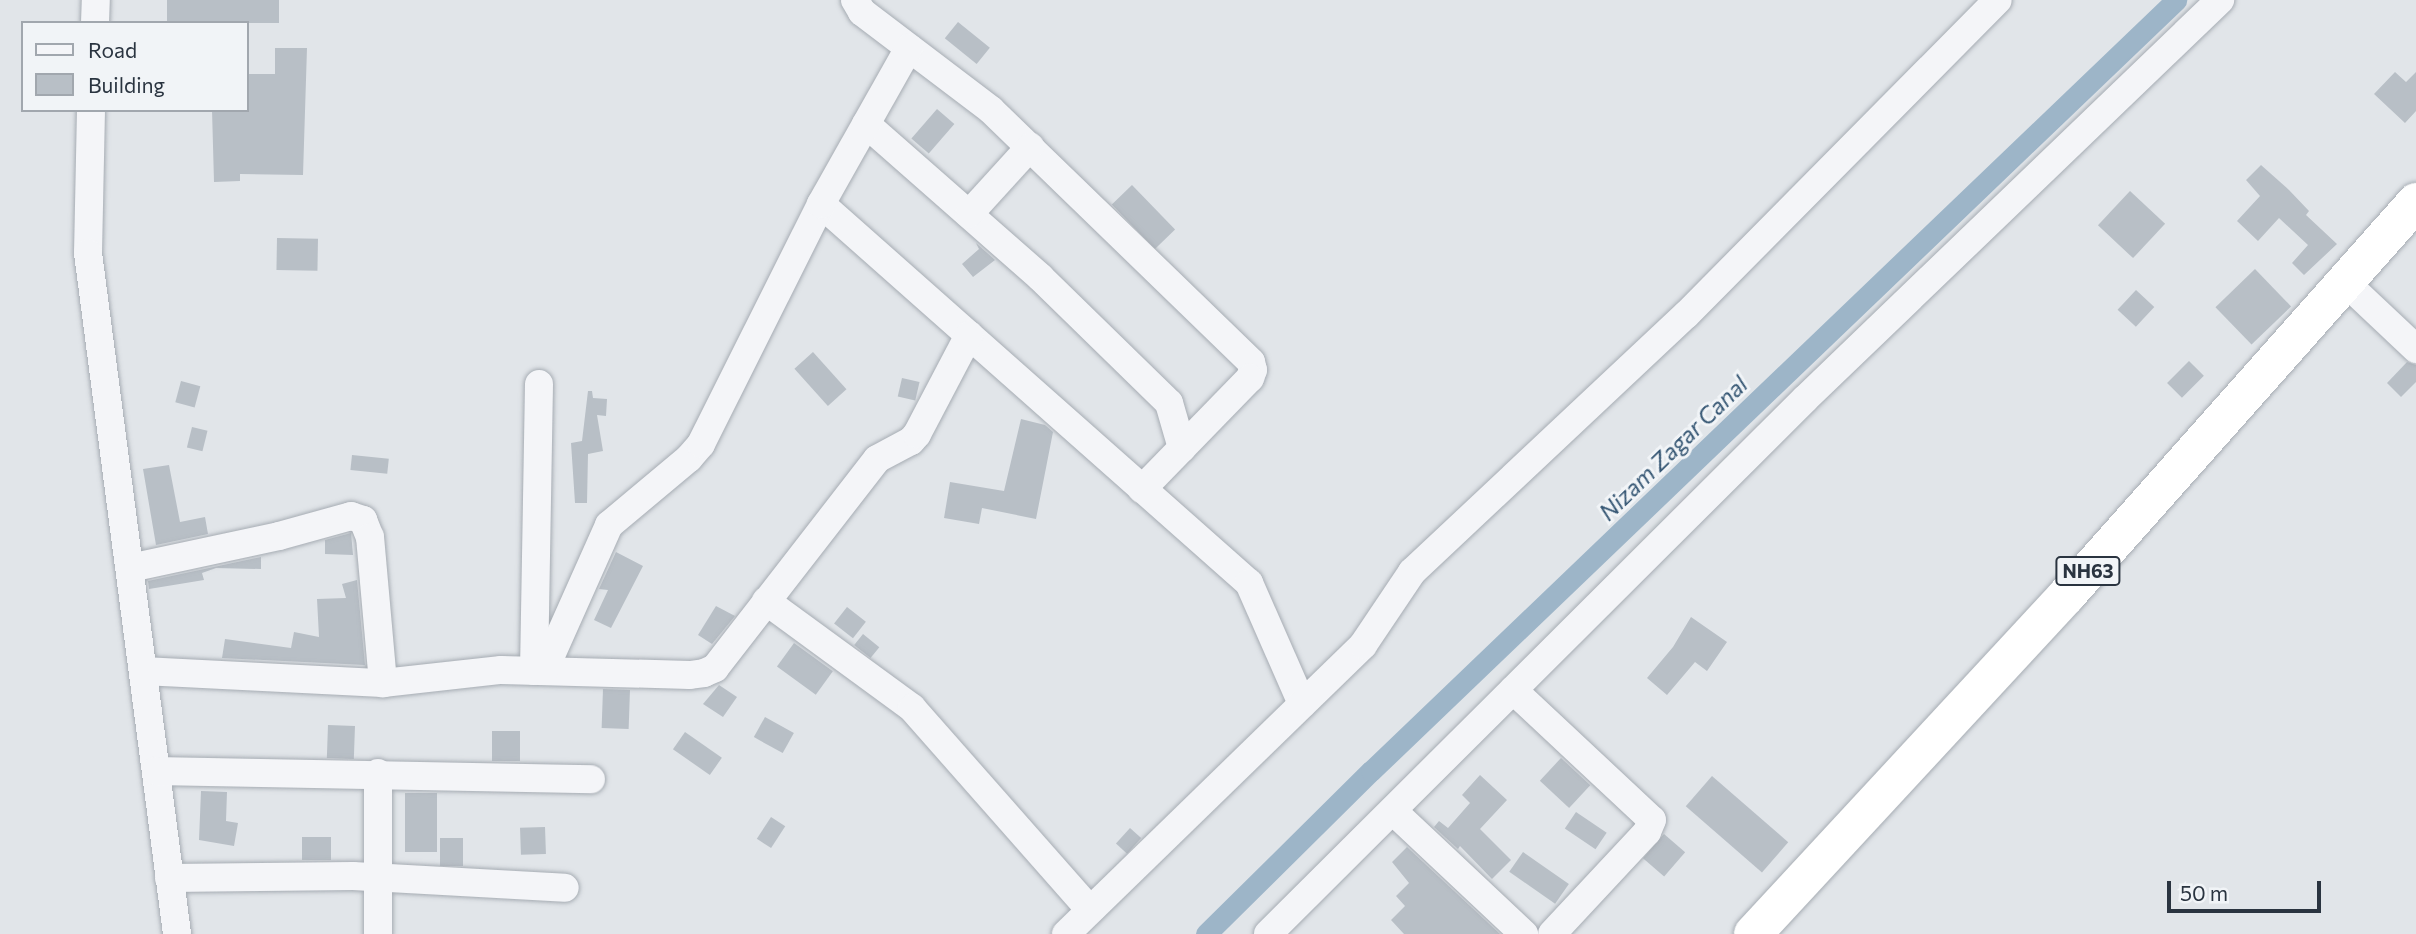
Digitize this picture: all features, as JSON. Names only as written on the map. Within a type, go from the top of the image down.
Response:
[{"type":"highway","name":"NH63","points":[[1753,934],[2066,596],[2416,202]]},
{"type":"street","points":[[95,21],[96,0]]},
{"type":"street","points":[[855,0],[862,12],[991,110],[1251,362],[1253,370],[1250,378],[1142,489]]},
{"type":"street","points":[[1066,934],[1370,637],[1412,572],[1678,323],[1998,0]]},
{"type":"street","points":[[1268,934],[1805,399],[2220,0]]},
{"type":"street","points":[[539,671],[609,525],[701,444],[821,204],[909,48]]},
{"type":"street","points":[[91,112],[88,253],[177,934]]},
{"type":"street","points":[[866,124],[1040,277],[1169,403],[1182,447]]},
{"type":"street","points":[[969,214],[1030,147]]},
{"type":"street","points":[[821,204],[1249,583],[1302,704]]},
{"type":"street","points":[[2345,282],[2416,349]]},
{"type":"street","points":[[143,671],[383,683],[501,670],[690,676],[704,673],[715,668],[877,459],[911,441],[918,434],[969,335]]},
{"type":"street","points":[[539,384],[539,671]]},
{"type":"street","points":[[130,568],[279,536],[351,516],[363,520],[370,537],[383,683]]},
{"type":"street","points":[[766,601],[912,708],[1090,910]]},
{"type":"street","points":[[1513,690],[1652,820],[1647,832],[1552,934]]},
{"type":"street","points":[[156,771],[379,773],[591,779]]},
{"type":"street","points":[[378,934],[379,773]]},
{"type":"street","points":[[1392,811],[1524,934]]},
{"type":"street","points":[[169,878],[378,877],[565,888]]},
{"type":"building","points":[[167,0],[279,0],[279,23],[167,21]]},
{"type":"building","points":[[958,22],[990,48],[977,64],[945,38]]},
{"type":"building","points":[[275,48],[307,48],[303,175],[240,174],[240,181],[214,182],[212,112],[248,112],[248,74],[275,74]]},
{"type":"building","points":[[2395,72],[2406,82],[2416,72],[2416,111],[2405,123],[2374,94]]},
{"type":"building","points":[[937,109],[954,124],[929,154],[911,138]]},
{"type":"building","points":[[2261,165],[2289,190],[2309,211],[2306,215],[2337,244],[2304,275],[2292,263],[2308,245],[2279,218],[2258,241],[2237,221],[2260,196],[2246,180]]},
{"type":"building","points":[[1132,185],[1175,230],[1155,249],[1112,204]]},
{"type":"building","points":[[2130,191],[2165,224],[2133,258],[2098,225]]},
{"type":"building","points":[[277,238],[318,239],[317,271],[276,270]]},
{"type":"building","points":[[976,243],[995,260],[973,277],[962,264],[979,249]]},
{"type":"building","points":[[2255,269],[2291,306],[2252,345],[2215,307]]},
{"type":"building","points":[[2136,290],[2154,307],[2136,327],[2118,310]]},
{"type":"building","points":[[813,352],[846,389],[828,406],[794,369]]},
{"type":"building","points":[[2189,361],[2204,376],[2182,398],[2167,383]]},
{"type":"building","points":[[2407,362],[2416,365],[2416,382],[2401,397],[2387,383]]},
{"type":"building","points":[[902,378],[920,382],[915,401],[898,397]]},
{"type":"building","points":[[181,381],[200,386],[195,407],[175,402]]},
{"type":"building","points":[[588,391],[592,391],[593,398],[607,399],[606,416],[597,415],[603,451],[588,454],[587,503],[575,503],[571,443],[582,441]]},
{"type":"building","points":[[1021,419],[1045,425],[1053,432],[1036,519],[982,508],[979,524],[944,518],[950,482],[1004,491]]},
{"type":"building","points":[[192,427],[208,431],[202,451],[187,447]]},
{"type":"building","points":[[352,455],[389,459],[387,474],[350,470]]},
{"type":"building","points":[[169,465],[180,522],[205,517],[208,534],[156,545],[143,469]]},
{"type":"building","points":[[351,533],[353,555],[325,554],[325,540]]},
{"type":"building","points":[[616,552],[643,566],[611,628],[594,620],[608,590],[599,589]]},
{"type":"building","points":[[261,557],[261,569],[216,568],[202,573],[204,580],[149,589],[148,581]]},
{"type":"building","points":[[357,580],[365,665],[222,658],[225,639],[291,648],[294,632],[319,637],[317,599],[346,598],[342,584]]},
{"type":"building","points":[[716,606],[735,616],[712,644],[698,635]]},
{"type":"building","points":[[847,607],[866,622],[853,638],[834,624]]},
{"type":"building","points":[[1691,617],[1727,642],[1707,671],[1695,662],[1667,695],[1647,678],[1673,647]]},
{"type":"building","points":[[863,634],[879,647],[871,658],[854,645]]},
{"type":"building","points":[[794,643],[833,671],[816,695],[777,666]]},
{"type":"building","points":[[719,685],[737,697],[723,717],[703,704]]},
{"type":"building","points":[[603,689],[630,690],[629,729],[602,728]]},
{"type":"building","points":[[765,717],[794,733],[783,753],[754,737]]},
{"type":"building","points":[[328,725],[355,726],[354,759],[327,758]]},
{"type":"building","points":[[492,731],[520,731],[520,761],[492,761]]},
{"type":"building","points":[[685,732],[722,758],[710,775],[673,749]]},
{"type":"building","points":[[1561,758],[1590,785],[1569,808],[1540,781]]},
{"type":"building","points":[[1480,775],[1507,800],[1480,829],[1511,860],[1492,879],[1460,846],[1458,849],[1434,827],[1439,821],[1448,828],[1470,803],[1462,795]]},
{"type":"building","points":[[1712,776],[1788,842],[1762,872],[1686,806]]},
{"type":"building","points":[[201,791],[227,792],[226,821],[238,823],[234,846],[199,840]]},
{"type":"building","points":[[405,793],[437,793],[437,852],[405,852]]},
{"type":"building","points":[[1576,812],[1607,833],[1595,849],[1565,829]]},
{"type":"building","points":[[771,817],[785,826],[771,848],[757,839]]},
{"type":"building","points":[[545,827],[546,854],[521,855],[520,828]]},
{"type":"building","points":[[1130,828],[1141,838],[1127,854],[1116,844]]},
{"type":"building","points":[[1664,834],[1685,852],[1664,877],[1643,858]]},
{"type":"building","points":[[302,837],[331,837],[331,860],[302,860]]},
{"type":"building","points":[[440,838],[463,838],[463,866],[440,866]]},
{"type":"building","points":[[1407,847],[1500,934],[1404,934],[1391,920],[1405,906],[1396,896],[1409,883],[1392,862]]},
{"type":"building","points":[[1523,852],[1569,884],[1555,904],[1509,872]]},
{"type":"waterway","name":"Nizam Zagar Canal","points":[[1206,934],[1371,771],[2176,0]]}]
